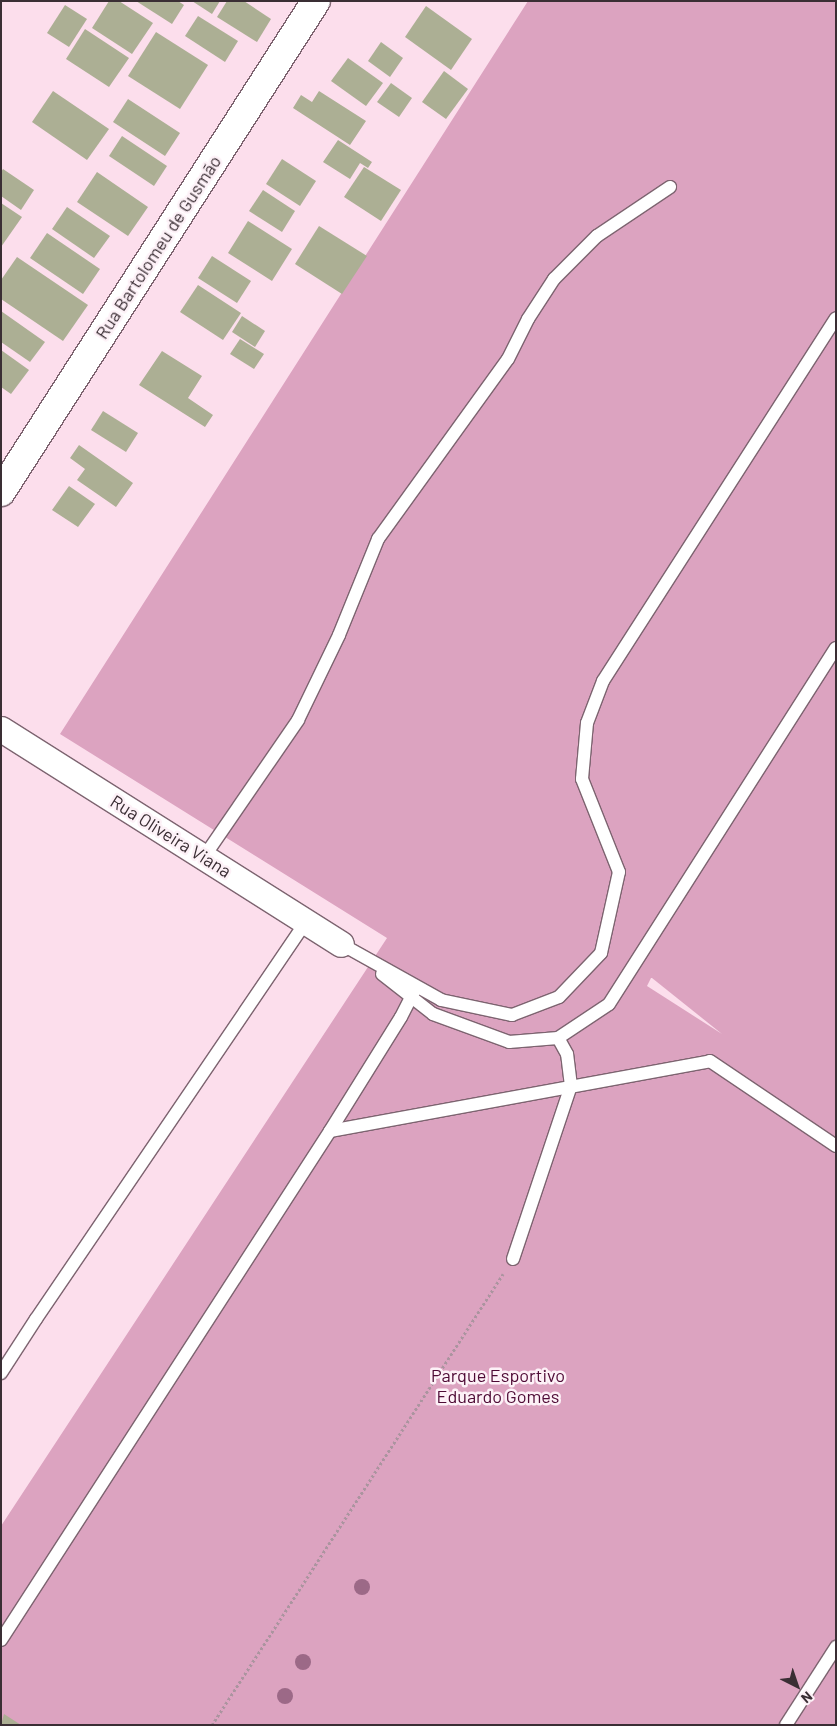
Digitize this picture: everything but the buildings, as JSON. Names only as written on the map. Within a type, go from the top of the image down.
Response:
[{"type":"main road","name":"Rua Bartolomeu de Gusmão","points":[[1,492],[316,1]]},
{"type":"street","name":"Rua Oliveira Viana","points":[[1,729],[341,944]]},
{"type":"lane","points":[[204,857],[298,720],[340,635],[378,539],[508,359],[528,319],[554,280],[597,236],[670,188]]},
{"type":"lane","points":[[341,944],[414,991],[441,1000],[512,1015],[559,998],[601,953],[619,872],[582,779],[587,723],[603,681],[836,318]]},
{"type":"lane","points":[[414,991],[433,1014],[509,1042],[558,1038],[609,1004],[836,648]]},
{"type":"lane","points":[[1,1373],[41,1310],[306,921]]},
{"type":"lane","points":[[1,1640],[330,1131],[414,991]]},
{"type":"lane","points":[[513,1259],[571,1086],[566,1054],[558,1038]]},
{"type":"lane","points":[[330,1131],[710,1061],[836,1146]]},
{"type":"lane","points":[[786,1725],[836,1647]]},
{"type":"path","points":[[212,1725],[513,1259]]},
{"type":"green space","name":"Parque Esportivo Eduardo Gomes","points":[[528,1],[836,1],[836,1725],[1,1725],[1,1526],[387,938],[60,734]],"holes":[[[652,978],[722,1034],[647,986]]]}]
